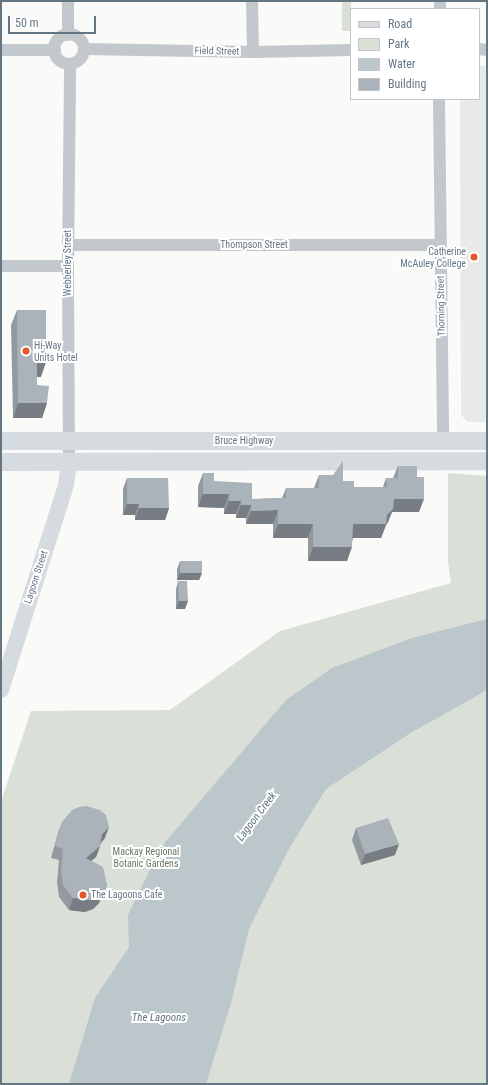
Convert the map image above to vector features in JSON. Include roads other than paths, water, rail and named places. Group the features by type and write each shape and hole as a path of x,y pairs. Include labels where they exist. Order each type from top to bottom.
{"highway":[{"name":"Bruce Highway","path":"1,441 487,441"},
{"name":"Bruce Highway","path":"1,462 487,461"}],"main road":[{"name":"Lagoon Street","path":"1,690 6,658 66,485 69,463"}],"street":[{"path":"68,1 68,35"},
{"path":"252,1 253,52"},
{"path":"68,35 80,40 84,49 78,61 70,64 60,61 55,50 59,39 68,35"},
{"name":"Field Street","path":"84,49 253,52 350,50"},
{"path":"1,50 55,50"},
{"name":"Webberley Street","path":"69,463 68,245 70,64"},
{"name":"Thorning Street","path":"439,100 443,440"},
{"name":"Thompson Street","path":"68,245 440,244"},
{"path":"1,266 68,266"}],"water":[{"name":"The Lagoons","path":"487,619 487,690 409,734 326,789 290,847 249,929 231,1003 206,1084 69,1084 95,998 129,947 128,915 161,847 286,700 332,668 412,638"}],"place":[{"name":"Catherine McAuley College","path":"474,257"},
{"name":"Hi-Way Units Hotel","path":"26,351"},
{"name":"The Lagoons Cafe","path":"83,895"}],"water label":[{"name":"Lagoon Creek","path":"257,817"}],"park label":[{"name":"Mackay Regional Botanic Gardens","path":"146,856"}]}
